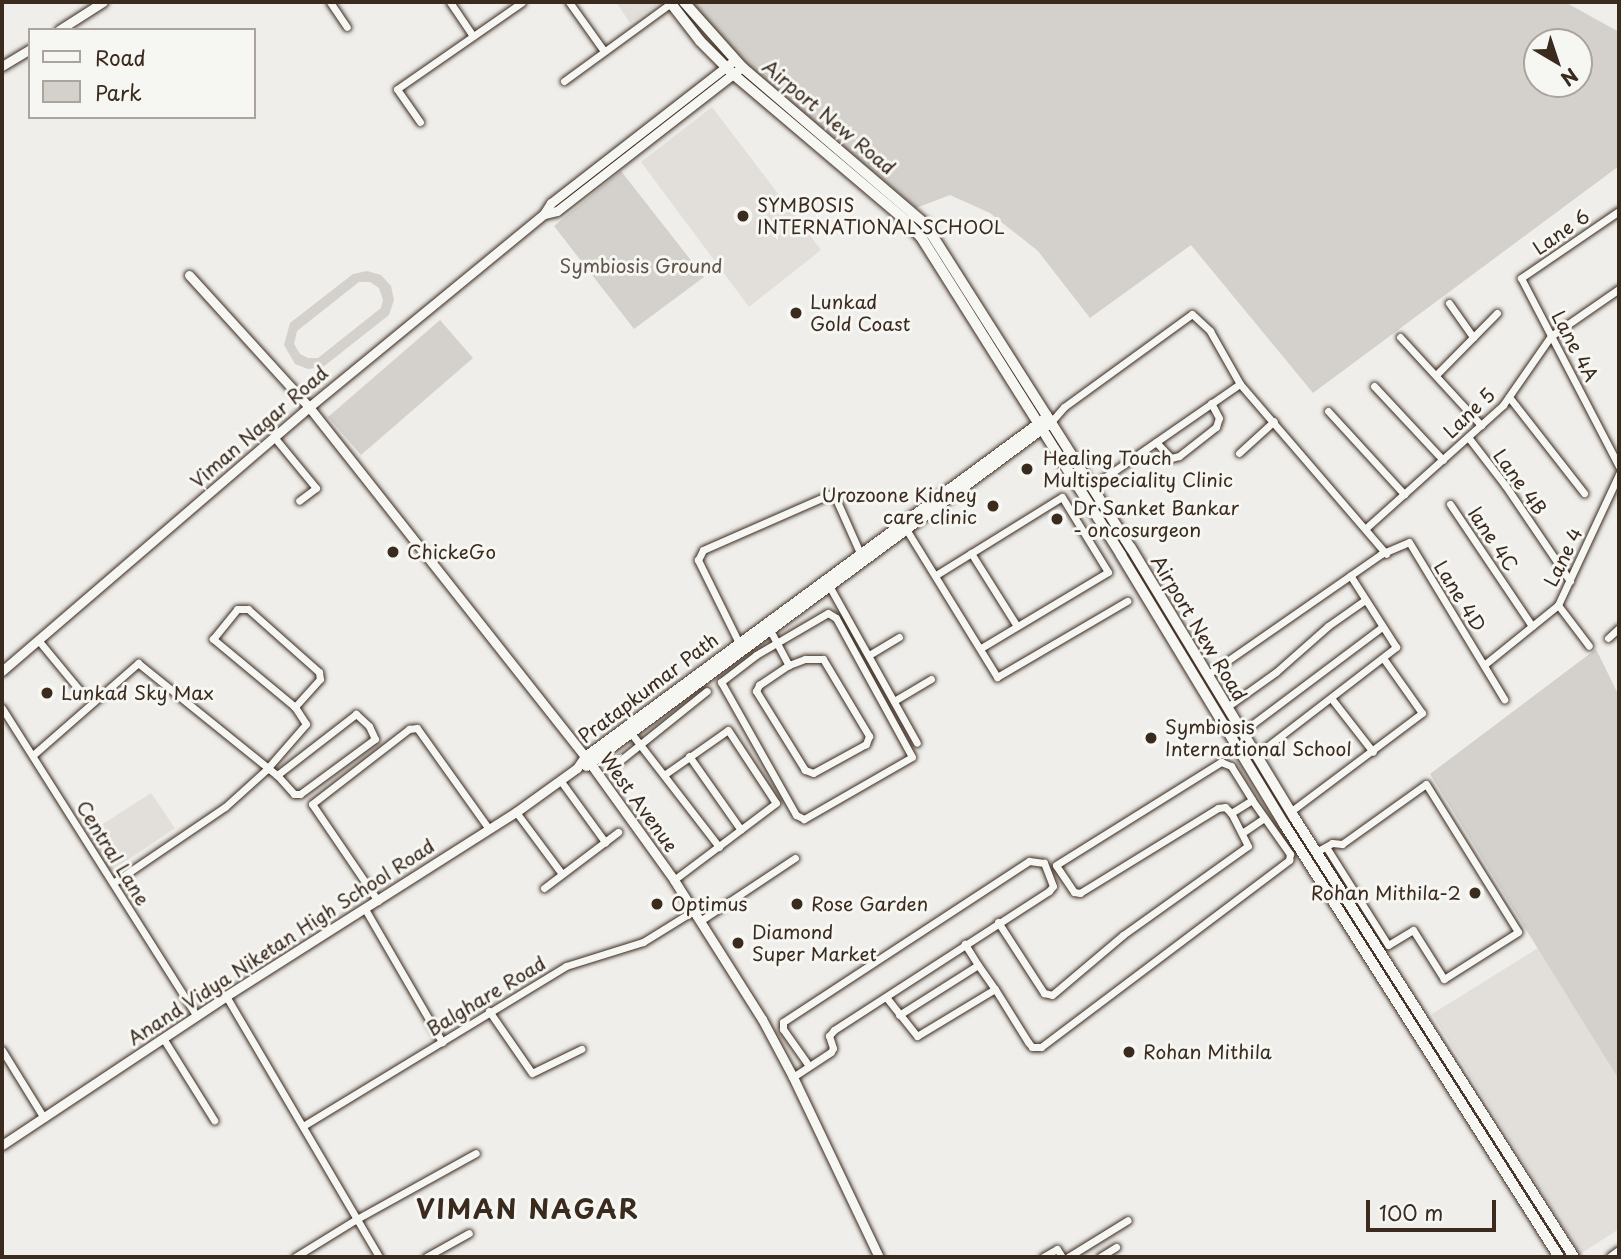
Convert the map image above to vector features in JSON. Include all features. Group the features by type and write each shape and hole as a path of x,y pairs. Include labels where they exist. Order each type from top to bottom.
{"main road":[{"name":"Airport New Road","path":"671,2 700,41 734,67 916,231 1044,422 1091,487 1290,812 1321,850 1574,1257"},
{"name":"Airport New Road","path":"684,2 734,67"},
{"name":"Airport New Road","path":"1044,422 1284,824 1559,1257"}],"street":[{"path":"62,28 103,2"},
{"path":"330,2 347,27"},
{"path":"450,2 473,36"},
{"path":"420,122 397,89 522,2"},
{"path":"569,2 604,51"},
{"path":"564,80 671,2"},
{"path":"2,66 28,49"},
{"name":"Viman Nagar Road","path":"2,671 309,407 544,214 557,211 734,67"},
{"name":"Lane 6","path":"1521,278 1619,211"},
{"name":"West Avenue","path":"189,275 309,407 588,760 674,880 762,1019 793,1077 879,1257"},
{"name":"Lane 4A","path":"1521,278 1619,466"},
{"name":"Lane 5","path":"1366,528 1509,397 1551,336 1619,289"},
{"path":"1449,303 1474,337"},
{"path":"1436,376 1497,313"},
{"path":"1044,422 1192,314 1210,331 1240,384 1386,554"},
{"path":"1400,337 1481,425"},
{"path":"1091,487 1240,384"},
{"path":"1374,386 1443,460"},
{"path":"1509,397 1584,493"},
{"path":"1156,442 1171,458 1179,456 1213,431 1219,423 1211,403"},
{"path":"1328,411 1404,494"},
{"path":"1239,453 1274,421"},
{"name":"Pratapkumar Path","path":"577,768 709,670 770,630 860,553 924,511 1044,422"},
{"path":"274,437 316,488 299,501"},
{"name":"Lane 4B","path":"1468,437 1506,485 1570,581"},
{"name":"Lane 4","path":"1484,665 1558,605 1619,474"},
{"path":"739,643 698,560 703,550 828,495 836,499 860,553"},
{"path":"1611,495 1619,500"},
{"path":"936,575 1062,497 1083,530 1108,572 981,648"},
{"name":"lane 4C","path":"1450,504 1532,626"},
{"name":"Pratapkumar Path","path":"588,760 631,733 739,643 906,529 924,511"},
{"path":"906,529 981,648 980,654 999,678 1127,601"},
{"name":"Lane 4D","path":"1386,554 1409,542 1484,665"},
{"path":"971,553 1017,626"},
{"path":"1207,675 1381,554 1386,554"},
{"path":"1256,755 1396,648 1350,575"},
{"path":"827,582 917,743"},
{"path":"1227,707 1276,672 1321,631 1365,600"},
{"path":"1558,605 1589,646"},
{"path":"113,883 225,807 266,770 306,724 295,707 213,639 237,610 248,608 319,672 320,679 295,707"},
{"path":"828,613 836,618 912,757 804,819 796,815 721,682 732,671 777,642 828,613"},
{"path":"1242,732 1382,627"},
{"path":"1608,638 1619,628"},
{"path":"770,630 789,665"},
{"path":"869,655 899,637"},
{"path":"38,640 80,692"},
{"path":"1290,812 1422,713 1383,658"},
{"path":"805,659 823,659 869,736 866,744 813,773 805,771 756,691 759,685 789,665 805,659"},
{"path":"33,755 138,663 266,770 276,775 294,794 300,794 375,739 369,726 356,714 276,775"},
{"path":"1484,665 1504,699"},
{"path":"894,701 931,679"},
{"path":"617,763 707,691"},
{"path":"1331,698 1373,752"},
{"name":"Central Lane","path":"2,708 196,1015"},
{"path":"379,901 312,804 409,729 417,728 489,829"},
{"path":"664,775 723,731 732,733 776,803 674,880"},
{"path":"631,733 719,847"},
{"path":"689,756 741,830"},
{"path":"965,944 1028,1042 1032,1047 1041,1047 1289,860 1290,854 1231,766 1221,762 1056,865 1046,866"},
{"name":"Anand Vidya Niketan High School Road","path":"2,1145 196,1015 516,812 577,768"},
{"path":"560,780 605,842"},
{"path":"1426,784 1518,932 1444,979 1413,930 1388,945 1321,850 1332,843 1342,844 1426,784"},
{"path":"1231,813 1252,800"},
{"path":"998,922 1044,993 1052,995 1123,935 1248,846 1231,813 1225,807 1218,807 1080,894 1074,892 1056,865"},
{"path":"516,812 562,874"},
{"path":"1242,833 1264,818"},
{"path":"544,888 618,832"},
{"path":"701,921 795,858"},
{"path":"793,1077 833,1050 830,1033 1049,891 1053,886 1046,866 1038,860 1029,861 783,1022 783,1029 809,1066"},
{"path":"365,909 442,1042"},
{"name":"Balghare Road","path":"303,1126 566,966 643,942 693,911"},
{"path":"899,1015 978,965"},
{"path":"886,997 912,1034 921,1035 995,989"},
{"path":"226,996 379,1257"},
{"path":"489,1011 532,1073 581,1049"},
{"path":"163,1038 214,1120"},
{"path":"2,1050 44,1118"},
{"path":"295,1257 355,1220 476,1153"},
{"path":"1068,1257 1128,1220"},
{"path":"426,1257 469,1233"},
{"path":"1100,1257 1116,1247"},
{"path":"1043,1257 1057,1249 1062,1257"},
{"path":"1611,1257 1619,1251"}],"shaded area":[{"path":"616,2 657,2 658,4 630,23"},
{"name":"SYMBOSIS INTERNATIONAL SCHOOL","path":"712,107 821,250 749,307 641,162"},
{"path":"151,793 175,828 110,872 86,835"},
{"path":"1538,948 1619,1080 1619,1229 1580,1254 1432,1014"}],"green space":[{"path":"690,2 1565,2 1619,32 1619,166 1313,393 1191,245 1090,318 1038,251 990,213 950,195 916,208 729,50"},
{"name":"Symbiosis Ground","path":"621,171 704,277 634,329 554,226"},
{"path":"367,271 381,275 391,286 394,300 389,315 323,367 308,369 295,364 284,345 290,323 353,274","holes":["359,282 370,282 379,288 383,300 381,308 318,358 308,358 300,354 294,344 297,331"]},
{"path":"440,320 473,358 361,455 328,417"},
{"path":"1596,649 1619,696 1619,1080 1430,774"}],"place":[{"name":"SYMBOSIS INTERNATIONAL SCHOOL","path":"743,216"},
{"name":"Lunkad Gold Coast","path":"796,313"},
{"name":"Healing Touch Multispeciality Clinic","path":"1027,469"},
{"name":"Urozoone Kidney care clinic","path":"993,506"},
{"name":"Dr Sanket Bankar - oncosurgeon","path":"1057,519"},
{"name":"ChickeGo","path":"393,552"},
{"name":"Lunkad Sky Max","path":"47,693"},
{"name":"Symbiosis International School","path":"1151,738"},
{"name":"Rohan Mithila-2","path":"1475,893"},
{"name":"Optimus","path":"657,904"},
{"name":"Rose Garden","path":"797,904"},
{"name":"Diamond Super Market","path":"738,943"},
{"name":"Rohan Mithila","path":"1129,1052"}],"district":[{"name":"VIMAN NAGAR","path":"528,1209"}]}
